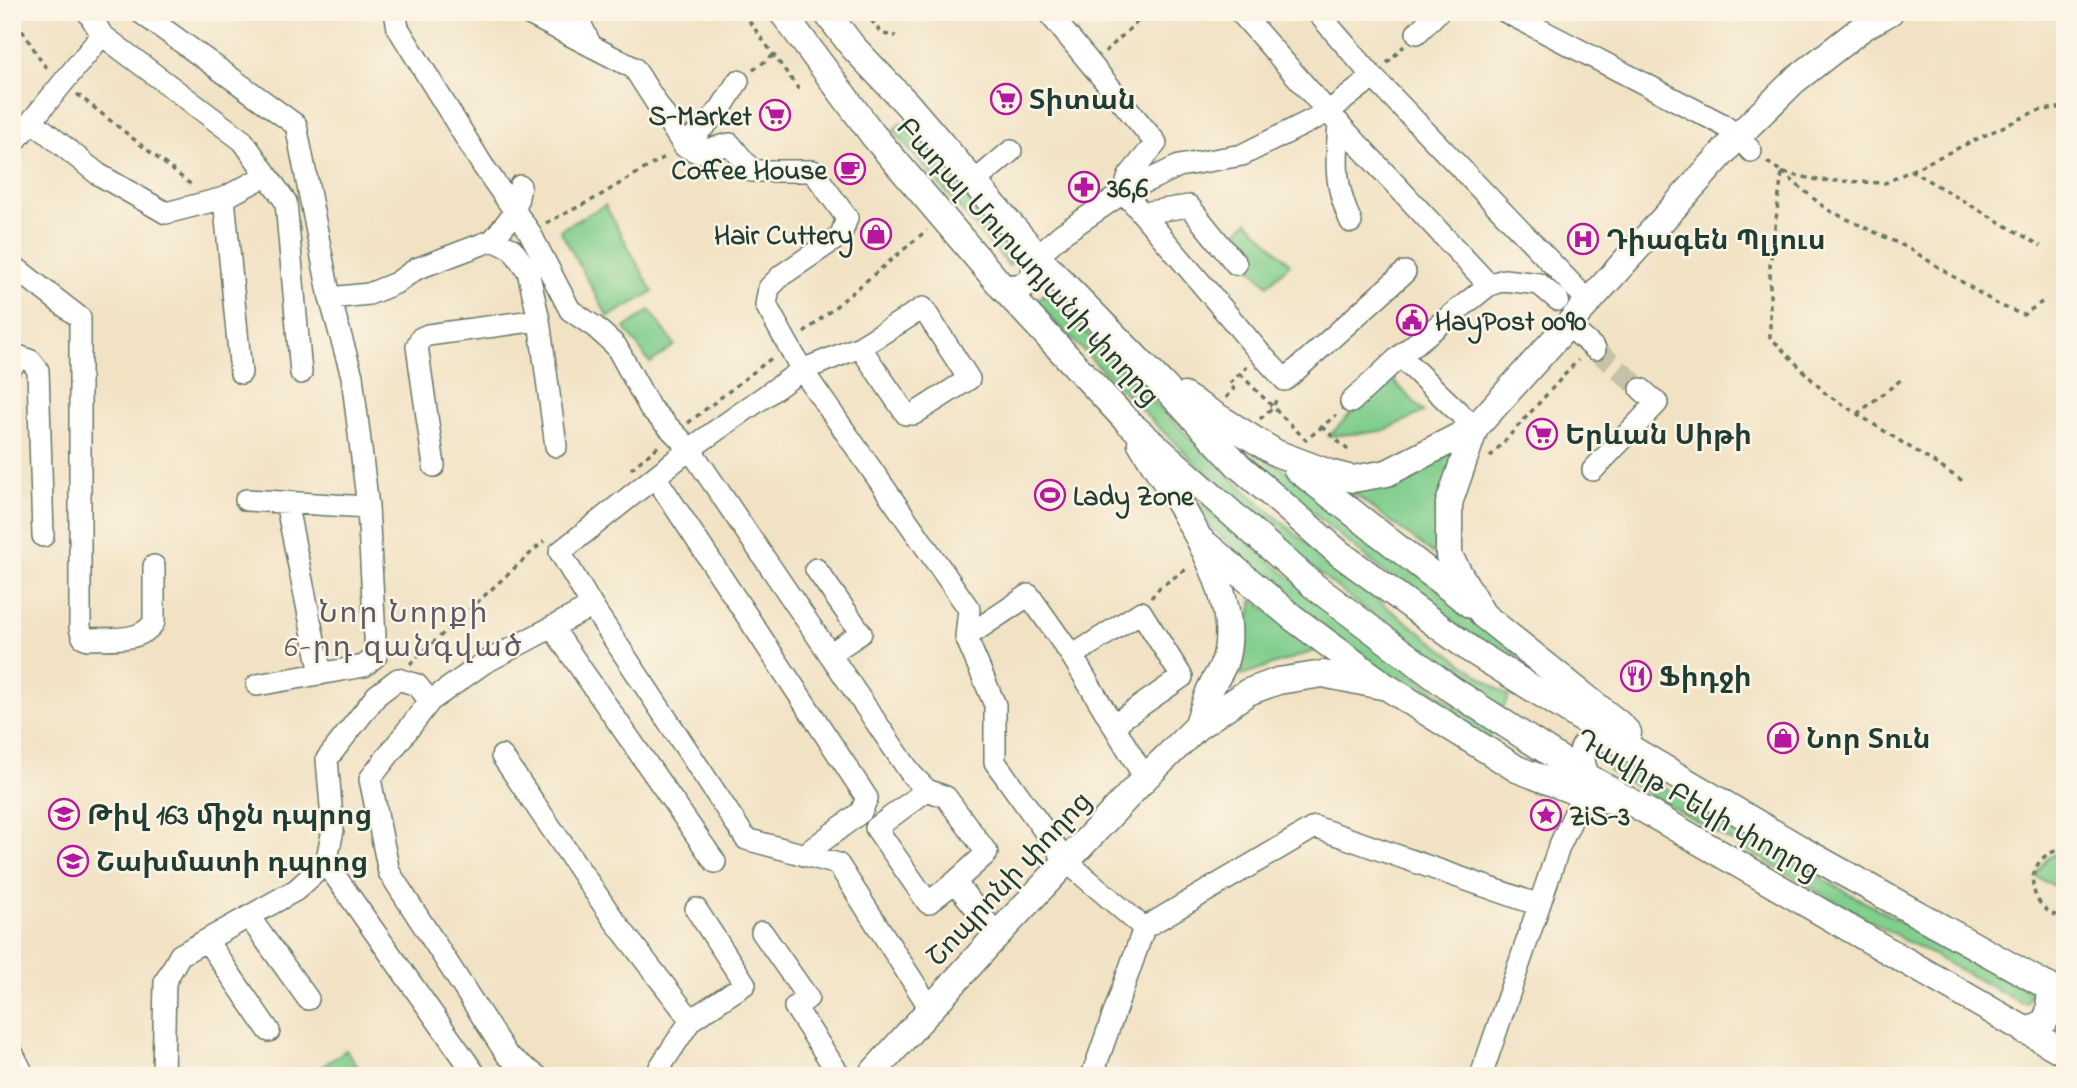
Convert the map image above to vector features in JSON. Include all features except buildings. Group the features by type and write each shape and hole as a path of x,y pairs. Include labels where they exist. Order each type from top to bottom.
{"main road":[{"name":"Բադալ Մուրադյանի փողոց","path":"782,12 873,135 1003,288 1128,421 1314,586"},
{"name":"Բադալ Մուրադյանի փողոց","path":"826,12 853,47 908,105 1037,256 1239,466 1339,553"},
{"path":"1276,453 1302,464 1353,479 1387,473 1475,428 1589,302 1745,143 1794,81 1862,28 1890,12"},
{"path":"873,135 876,121 883,109 894,104 908,105"},
{"path":"1003,288 1029,284 1035,271 1037,256"},
{"path":"1161,383 1218,415 1276,453 1619,724 1654,763"},
{"path":"1128,421 1198,537 1222,591 1228,625 1224,662 1210,690 1197,727"},
{"path":"1475,428 1449,503 1449,556 1483,615"},
{"path":"1198,537 1292,617 1387,687 1517,769 1585,786 1581,762 1584,746 1594,738 1611,737"},
{"name":"Դավիթ Բեկի փողոց","path":"1339,553 1471,650 1611,737 1804,851 2057,991"},
{"name":"Դավիթ Բեկի փողոց","path":"1314,586 1585,786 1592,798 1632,802 2065,1054"},
{"name":"Շոպրոնի փողոց","path":"870,1076 1066,861 1197,727 1248,692 1278,681 1324,674 1387,687"},
{"path":"2025,1031 2039,1025 2048,1017 2057,991"}],"street":[{"path":"88,12 102,35 243,141 286,202 301,373"},
{"path":"140,12 296,125 330,299 352,376 368,507 376,656 364,666 257,685"},
{"path":"396,12 398,28 483,166 529,231 570,310 616,346 650,408 690,449 912,775 927,790 946,797 986,853 928,904 876,828 927,790"},
{"path":"525,12 634,68 684,146 697,152 730,144 752,171 813,171 846,218 841,235 782,275 769,288 765,305 802,370 969,609 966,637 995,705 995,762 1066,861 1144,928"},
{"path":"575,12 591,46"},
{"path":"1048,12 1156,143 1129,176 1124,192"},
{"path":"1240,12 1489,285"},
{"path":"1317,12 1373,77 1589,302"},
{"path":"1417,33 1438,12"},
{"path":"1506,12 1720,123 1745,143"},
{"path":"12,145 102,35"},
{"path":"1037,256 1062,234 1124,192 1179,166 1242,155 1334,117 1373,77"},
{"path":"684,146 720,110 738,81"},
{"path":"1334,117 1336,168 1344,205 1351,222"},
{"path":"32,121 98,174 166,213 218,200 267,175"},
{"path":"974,182 1011,150"},
{"path":"330,299 369,294 396,283 416,269 493,240 515,212 520,186"},
{"path":"1124,192 1285,380 1405,272"},
{"path":"218,200 241,373"},
{"path":"1143,213 1189,206 1236,264"},
{"path":"493,240 512,249 528,271 539,320 556,446"},
{"path":"12,265 80,318 80,628 83,637 88,639 141,635 150,629 154,622 154,566"},
{"path":"1351,402 1400,356 1489,285 1504,280 1539,284 1558,299"},
{"path":"860,347 906,414 914,414 970,379 923,308 860,347 802,370 690,449 656,478 556,543 592,607 746,839 838,864 930,1008"},
{"path":"434,466 417,346 421,338 539,320"},
{"path":"1568,325 1595,349"},
{"path":"1400,356 1475,428"},
{"path":"12,366 21,357 31,361 38,370 43,536"},
{"path":"1593,470 1657,404 1641,389"},
{"path":"656,478 867,798 861,812 804,855"},
{"path":"246,500 368,507"},
{"path":"286,502 321,674"},
{"path":"816,569 861,633 830,654"},
{"path":"966,637 1029,595 1072,656 1145,778"},
{"path":"537,1076 507,1055 389,872 370,779 430,701 484,663 592,607"},
{"path":"1072,656 1141,612 1182,677 1113,725"},
{"path":"552,627 715,862"},
{"path":"163,1076 165,982 180,955 296,890 326,863 333,830 327,759 377,695 398,679 417,685 430,701"},
{"path":"502,756 614,920 691,1020"},
{"path":"1481,1076 1559,847 1585,786"},
{"path":"1092,1076 1144,928 1315,827 1539,905"},
{"path":"326,863 475,1074"},
{"path":"955,882 997,935"},
{"path":"665,1076 660,1067 691,1020 745,984 696,909"},
{"path":"249,917 308,999"},
{"path":"762,932 808,998 795,1007 841,1076"},
{"path":"207,941 269,1031"},
{"path":"12,1052 24,1076"}],"path":[{"path":"865,12 882,34 896,36"},
{"path":"1100,56 1137,22 1136,12"},
{"path":"12,13 43,64 62,82 218,200"},
{"path":"749,21 800,91"},
{"path":"1373,77 1417,33"},
{"path":"738,81 774,55"},
{"path":"1782,172 1818,180 1885,183 2036,111 2065,107"},
{"path":"1745,143 1826,209 1910,249 1997,304 2023,315 2042,302"},
{"path":"529,231 594,199 659,159"},
{"path":"1910,170 2041,246"},
{"path":"1782,172 1770,266 1770,337 1826,394 1966,483"},
{"path":"623,475 788,346 929,229"},
{"path":"1226,398 1234,389 1229,384 1260,353"},
{"path":"1496,450 1579,361 1573,356"},
{"path":"1240,374 1306,440 1351,402"},
{"path":"1857,414 1902,379"},
{"path":"1260,419 1268,413"},
{"path":"1322,427 1348,450"},
{"path":"411,662 522,559 556,543"},
{"path":"1160,587 1193,565"},
{"path":"2065,848 2043,858 2036,868 2033,882 2040,906 2052,915 2065,918"}],"green space":[{"path":"902,122 1018,258 1009,266 893,130"},
{"path":"605,205 653,292 608,317 560,230"},
{"path":"1248,221 1290,264 1268,285 1225,243"},
{"path":"1047,291 1222,469 1362,588 1509,697 1503,708 1341,591 1245,509 1139,407 1036,302"},
{"path":"650,310 675,345 650,363 625,328"},
{"path":"1388,375 1424,412 1383,431 1329,436"},
{"path":"1457,449 1439,558 1352,492 1402,477"},
{"path":"1257,453 1288,472 1533,664 1524,675 1400,585 1253,459"},
{"path":"1196,500 1342,619 1492,733 1486,743 1333,636 1260,573 1189,506"},
{"path":"1253,599 1318,650 1241,675"},
{"path":"1611,759 1791,862 2029,991 2031,994 2027,1003 2021,1003 1857,914 1611,772 1607,766"},
{"path":"2065,851 2065,891 2036,877 2046,860"},
{"path":"346,1050 364,1076 313,1076 312,1074"}],"tunnel":[{"path":"1595,349 1641,389"}],"place":[{"name":"Տիտան","path":"1006,99"},
{"name":"S-Market","path":"775,115"},
{"name":"Coffee House","path":"850,169"},
{"name":"36,6","path":"1084,187"},
{"name":"Hair Cuttery","path":"876,234"},
{"name":"Դիագեն Պլյուս","path":"1583,239"},
{"name":"HayPost 0090","path":"1412,320"},
{"name":"Երևան Սիթի","path":"1542,434"},
{"name":"Lady Zone","path":"1050,495"},
{"name":"Ֆիդջի","path":"1636,676"},
{"name":"Նոր Տուն","path":"1783,738"},
{"name":"Թիվ 163 միջն դպրոց","path":"64,814"},
{"name":"ZiS-3","path":"1546,815"},
{"name":"Շախմատի դպրոց","path":"73,861"}],"district":[{"name":"Նոր Նորքի 6-րդ զանգված","path":"404,629"}]}
